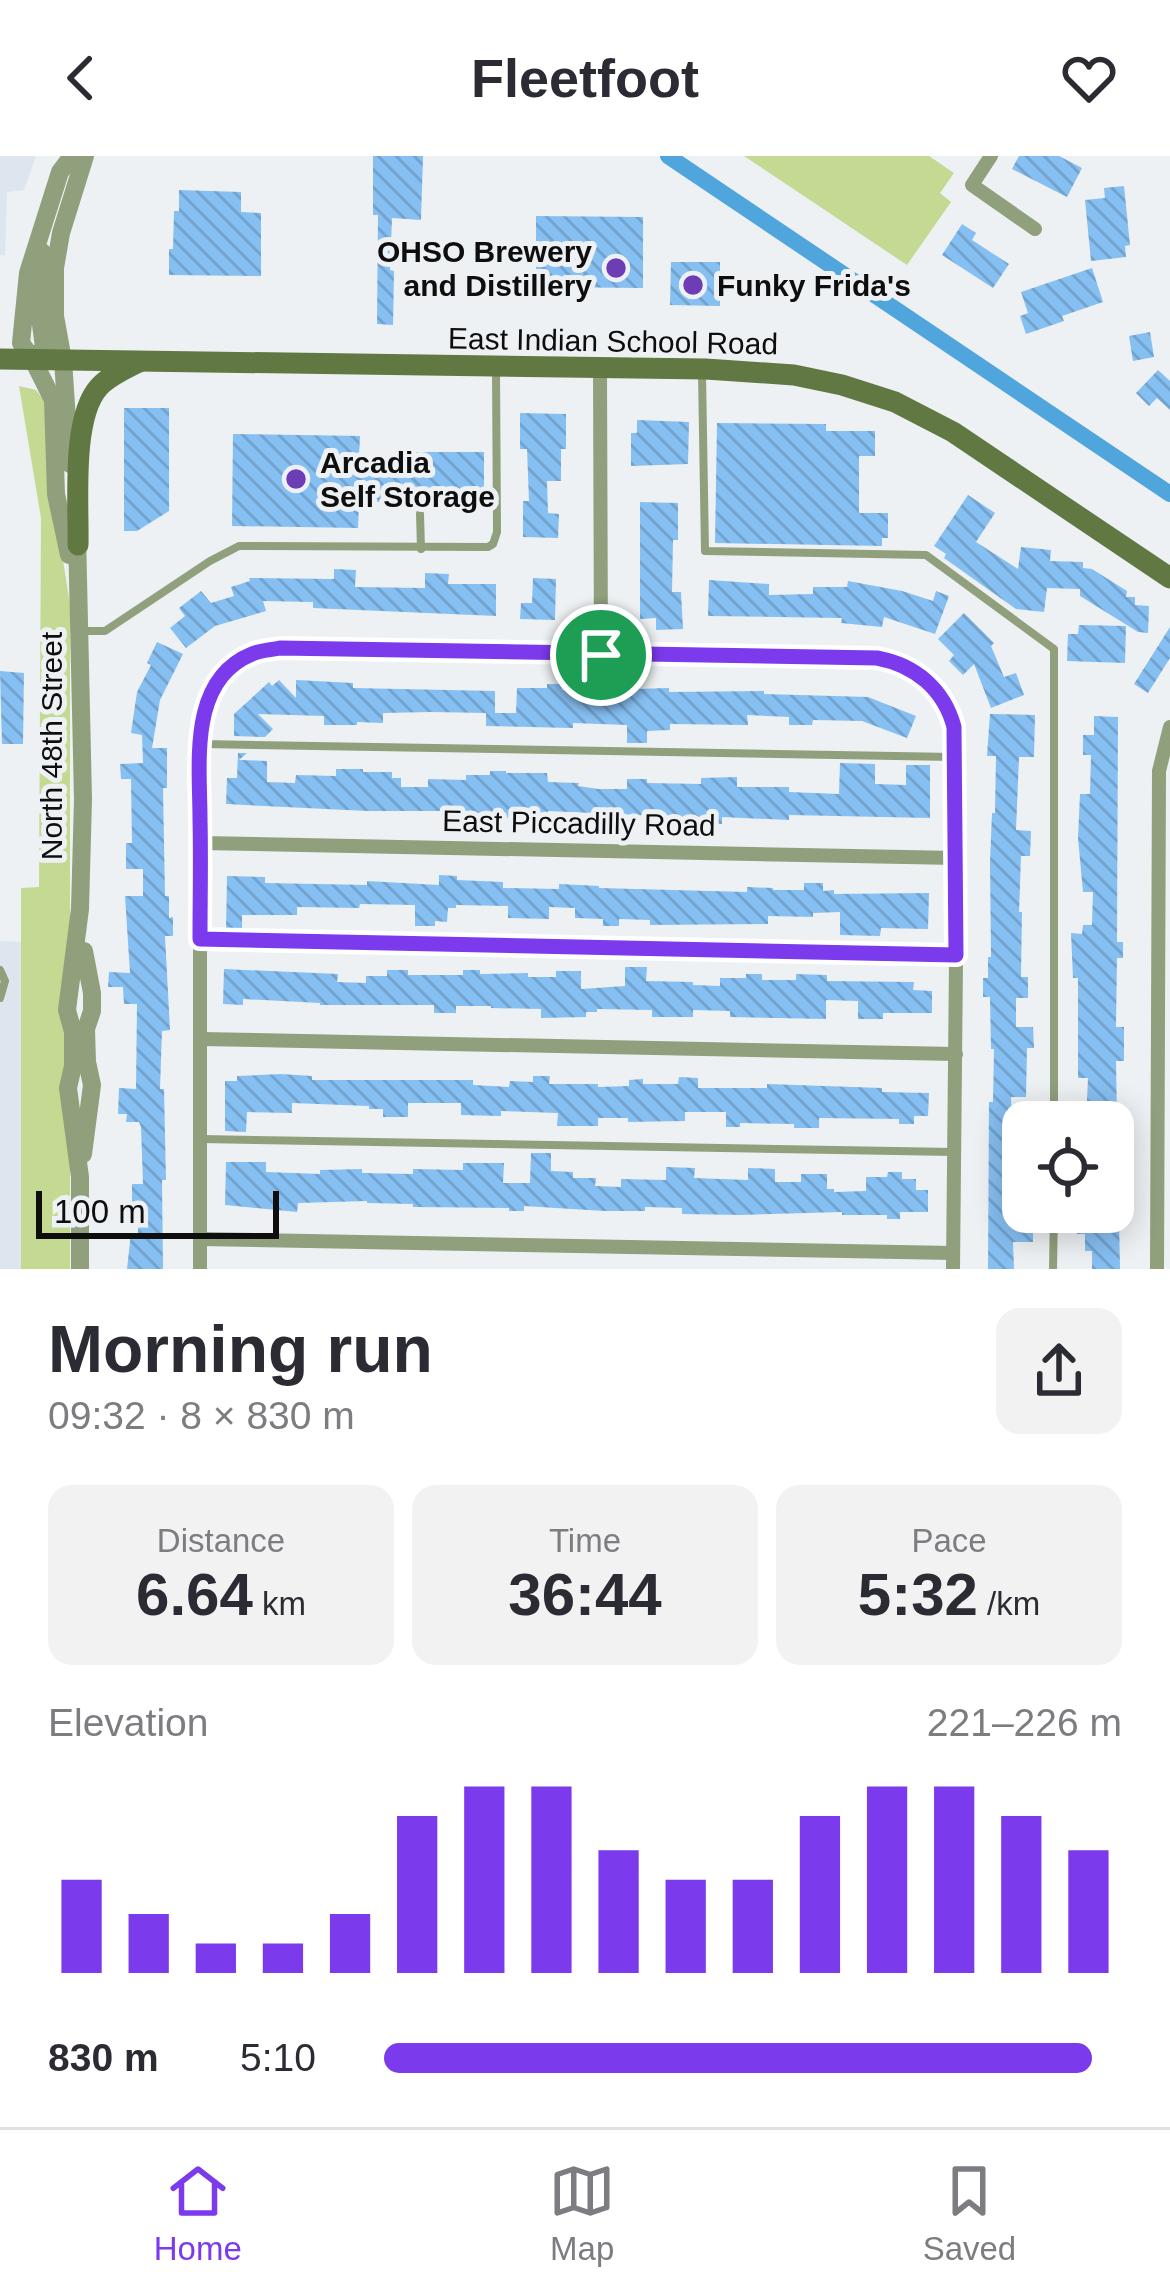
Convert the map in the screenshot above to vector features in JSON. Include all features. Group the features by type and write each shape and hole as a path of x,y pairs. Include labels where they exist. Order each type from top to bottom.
{"main road":[{"name":"East Indian School Road","path":"0,359 702,369 794,375 896,402 953,432 1170,578"},
{"path":"78,544 85,410 106,380 139,362"}],"street":[{"path":"33,359 44,346 40,303 44,229 60,172 73,156"},
{"name":"North 48th Street","path":"80,1269 80,1177 92,1085 86,1029 92,1011 80,909 83,799 78,544 64,360 55,316 57,250 85,156"},
{"path":"991,156 972,185 1035,229"},
{"name":"North 48th Street","path":"33,359 53,400 56,494 78,583"},
{"path":"600,368 601,655"},
{"path":"200,1239 953,1261 957,858 951,714 924,678 877,658 280,648 254,653 232,666 203,712 200,744 200,843 200,939 200,1039 200,1139 200,1239 200,1269"},
{"path":"1157,1269 1159,771 1170,727"},
{"name":"East Piccadilly Road","path":"200,843 957,858"},
{"path":"200,1039 956,1054"}],"lane":[{"path":"81,631 105,631 239,546 470,549 493,544 497,532 496,367"},
{"path":"702,369 705,551 926,555 1054,649 1054,1101"},
{"path":"420,514 421,549"},
{"path":"200,744 955,757"},
{"path":"200,939 956,955"},
{"path":"0,970 5,981 0,998"},
{"path":"200,1139 956,1152"},
{"path":"1054,1233 1054,1269"}],"shaded area":[{"path":"0,156 36,156 24,190 7,192 5,255 0,255"},
{"path":"0,941 21,942 21,1269 0,1269"}],"green space":[{"path":"744,156 929,156 954,173 940,193 951,202 907,265"},
{"path":"19,386 36,390 48,405 54,502 70,605 70,1269 21,1269 21,888 39,887 41,518"}],"building":[{"path":"373,156 423,156 421,220 392,218 393,325 377,324"},
{"path":"1019,156 1059,156 1082,168 1067,197 1012,169"},
{"path":"1124,186 1130,245 1125,246 1126,257 1091,261 1085,200 1105,198 1104,188"},
{"path":"179,190 241,192 241,212 261,213 261,276 169,275"},
{"path":"536,216 643,217 643,288 536,287"},
{"path":"962,224 976,233 972,240 1009,264 993,288 942,255"},
{"path":"671,262 720,262 720,306 670,305"},
{"path":"1092,268 1103,302 1026,334 1020,316 1028,313 1021,292"},
{"path":"1150,332 1154,357 1133,361 1129,336"},
{"path":"1158,370 1170,381 1170,410 1157,398 1149,406 1136,393"},
{"path":"124,408 169,408 169,511 137,531 124,531"},
{"path":"520,413 566,414 561,481 547,481 548,513 559,514 558,538 523,537 523,501 529,501 527,449 520,449"},
{"path":"637,420 689,422 688,464 631,466 631,433 637,433"},
{"path":"717,423 826,424 826,431 875,431 875,456 859,456 859,513 888,513 888,538 882,538 882,546 715,543"},
{"name":"Arcadia Self Storage","path":"233,434 360,436 359,456 484,452 484,491 446,491 446,501 359,502 358,528 232,526"},
{"path":"968,495 995,513 976,542 1018,569 1021,547 1051,550 1050,561 1083,562 1083,568 1127,591 1126,597 1135,597 1135,605 1149,606 1148,633 1138,632 1080,596 1080,589 1047,588 1044,612 1016,609 944,558 946,554 934,546"},
{"path":"640,502 678,503 672,592 681,592 683,629 656,630 656,618 640,619"},
{"path":"334,569 356,570 355,587 425,588 425,573 449,574 448,584 496,584 496,616 313,608 313,602 263,601 266,611 215,626 186,648 170,628 185,616 179,608 201,591 211,603 234,596 231,587 249,578 334,579"},
{"path":"533,578 556,579 555,620 520,619 521,603 532,603"},
{"path":"709,580 769,584 769,595 813,594 813,587 847,587 848,581 933,601 936,591 949,596 935,634 884,617 882,627 841,623 842,618 708,616"},
{"path":"964,613 994,643 991,646 1004,677 1016,673 1024,695 991,708 974,664 963,675 949,661 954,655 938,639"},
{"path":"1079,625 1126,626 1125,663 1067,661 1068,634 1078,634"},
{"path":"1170,627 1170,658 1148,693 1134,684"},
{"path":"157,642 183,654 160,700 152,748 167,748 165,896 169,896 169,918 173,917 173,936 165,936 170,1030 162,1031 160,1089 164,1089 166,1180 162,1180 163,1269 127,1269 131,1233 138,1233 139,1205 132,1205 132,1184 143,1184 141,1127 139,1122 126,1122 127,1114 118,1114 119,1088 136,1089 137,1004 124,1004 123,987 108,987 109,972 130,973 125,896 143,896 143,869 126,869 126,843 132,843 131,779 121,779 120,764 143,763 142,735 131,733 137,692"},
{"path":"0,671 24,673 23,744 2,744"},
{"path":"279,680 296,698 296,680 353,683 353,688 495,691 495,713 516,713 517,688 562,684 562,690 574,691 636,693 636,689 669,688 669,692 868,697 916,716 907,738 862,721 813,720 812,725 789,725 789,717 747,715 748,725 670,724 670,730 647,731 647,743 627,743 627,725 486,726 486,713 431,712 383,713 383,723 357,725 324,725 324,716 258,714 273,729 265,737 234,736 234,714 269,682 272,686"},
{"path":"990,714 1035,715 1034,757 1019,757 1016,830 1031,831 1030,856 1021,856 1019,912 1021,977 1028,977 1028,998 1016,998 1016,1027 1033,1027 1034,1048 1027,1048 1026,1097 1002,1101 1002,1233 1033,1233 1033,1242 1013,1242 1014,1269 988,1269 994,1049 990,997 983,997 983,978 988,978 991,957 996,756 987,756"},
{"path":"1094,716 1118,717 1117,942 1123,942 1123,958 1117,958 1116,1027 1124,1027 1124,1061 1116,1061 1117,1101 1087,1101 1088,1078 1078,1078 1078,978 1073,978 1071,933 1082,934 1083,925 1092,925 1093,892 1083,892 1078,838 1080,794 1090,794 1091,755 1083,755 1083,735 1094,735"},
{"path":"238,753 247,753 239,760 267,761 267,782 295,783 296,775 336,776 336,769 363,769 392,772 392,778 401,778 401,787 428,787 428,779 466,780 466,775 506,771 547,773 548,782 598,789 627,789 627,779 701,784 701,778 737,777 737,787 839,794 840,763 875,764 875,784 906,785 906,765 930,765 930,818 789,815 789,820 722,817 722,824 701,824 701,818 548,811 548,821 528,821 528,817 466,819 466,811 226,804 227,778 237,778"},
{"path":"439,875 503,882 503,888 559,889 559,884 747,892 747,887 804,890 804,883 823,883 823,891 834,890 834,894 929,893 928,929 881,928 880,936 840,935 840,912 768,916 768,924 650,925 650,920 619,919 619,926 603,926 603,919 575,918 575,908 549,907 549,919 508,918 508,906 456,905 448,908 447,922 415,926 415,905 360,904 359,908 297,907 297,915 242,915 242,930 226,930 227,876 265,877 265,883 439,885"},
{"path":"625,967 647,967 646,981 693,985 720,986 720,978 746,978 746,974 762,974 762,980 796,980 796,974 827,975 827,981 914,982 913,990 932,991 932,1013 883,1013 883,1019 858,1019 858,1001 826,1000 826,1019 730,1017 730,1011 693,1010 693,1017 652,1017 652,1010 597,1009 586,1012 586,1017 541,1018 541,1009 491,1006 456,1006 456,1013 434,1013 434,1005 243,999 243,1005 223,1004 224,969 338,974 337,982 366,983 366,976 387,976 387,970 408,970 408,975 463,975 463,970 480,970 480,974 528,973 528,977 581,971 581,989 625,986"},
{"path":"281,1074 312,1076 312,1080 473,1080 473,1085 509,1087 510,1081 533,1082 533,1076 550,1076 549,1084 598,1087 629,1086 629,1080 643,1079 643,1084 678,1084 679,1077 698,1078 698,1088 767,1088 767,1084 882,1088 882,1092 929,1093 928,1116 914,1116 914,1124 899,1124 899,1119 819,1118 819,1128 740,1123 740,1127 726,1127 726,1112 685,1112 685,1121 598,1118 598,1126 557,1126 558,1113 461,1115 461,1103 408,1103 408,1117 383,1117 383,1109 369,1106 292,1103 292,1113 247,1112 246,1132 225,1131 225,1081"},
{"path":"531,1153 551,1153 551,1171 596,1178 595,1186 621,1187 621,1179 666,1180 666,1167 695,1168 694,1178 748,1180 748,1168 775,1169 775,1182 801,1182 801,1174 827,1174 827,1189 866,1191 866,1177 902,1172 902,1179 916,1179 916,1190 928,1190 928,1212 900,1212 900,1219 887,1219 887,1215 842,1212 682,1214 682,1208 604,1211 524,1206 524,1211 509,1211 367,1201 298,1203 297,1212 225,1205 226,1162 266,1162 266,1172 320,1174 320,1170 362,1169 362,1173 413,1174 413,1169 463,1170 463,1163 504,1163 503,1183 530,1183"},
{"path":"1119,1233 1120,1269 1092,1269 1085,1234 1077,1234"}],"waterway":[{"path":"668,156 1170,494"}],"place":[{"name":"OHSO Brewery and Distillery","path":"616,268"},
{"name":"Funky Frida's","path":"693,285"},
{"name":"Arcadia Self Storage","path":"296,479"}],"route":[{"path":"280,648 601,655 877,658 924,678 942,699 954,727 956,955 200,939 203,712 232,666 254,653 280,648"}]}
